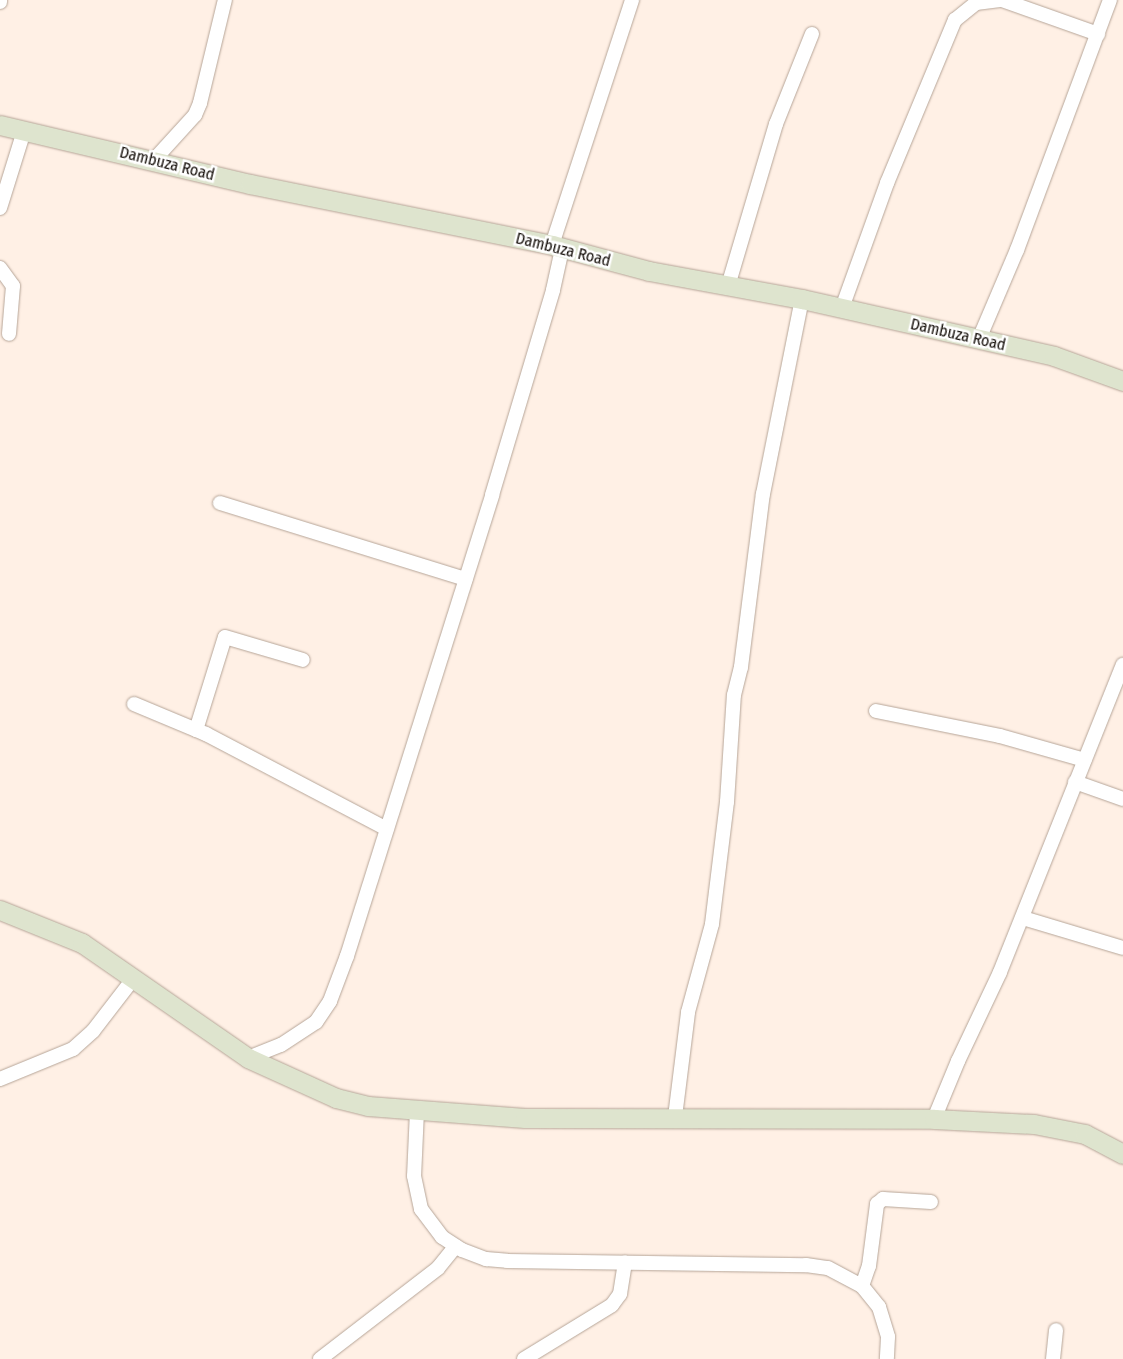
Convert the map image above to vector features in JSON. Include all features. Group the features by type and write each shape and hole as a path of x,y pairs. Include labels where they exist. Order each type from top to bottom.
{"street":[{"path":"154,160 195,115 200,103 225,0"},
{"path":"248,1058 290,1040 320,1017 347,956 466,578 553,290 557,247 632,0"},
{"path":"842,308 887,183 955,20 976,2 1002,0 1098,34"},
{"path":"979,339 1017,250 1110,0"},
{"path":"728,286 776,124 812,34"},
{"name":"Dambuza Road","path":"0,125 250,184 557,247 649,271 802,299 979,339 1081,363 1123,381"},
{"path":"0,208 24,131"},
{"path":"0,268 13,286 9,334"},
{"path":"675,1117 688,1012 712,924 727,802 734,695 741,668 762,494 802,299"},
{"path":"220,503 466,578"},
{"path":"196,730 225,637 303,660"},
{"path":"934,1119 1023,918 1123,665"},
{"path":"134,704 196,730 387,829"},
{"path":"876,711 992,734 1085,760"},
{"path":"1076,782 1123,799"},
{"path":"0,910 82,943 248,1058 336,1098 368,1106 417,1112 525,1118 934,1119 1056,1127 1085,1134 1123,1154"},
{"path":"1023,918 1123,948"},
{"path":"4,1073 73,1049 93,1031 133,979"},
{"path":"417,1112 416,1192 428,1220 442,1238 456,1246 474,1255 507,1261 806,1265 828,1268 862,1286 879,1307 886,1323 887,1359"},
{"path":"862,1286 869,1266 877,1204 883,1199 931,1202"},
{"path":"320,1359 438,1268 456,1246"},
{"path":"524,1359 612,1305 620,1294 625,1262"},
{"path":"1053,1359 1056,1330"}]}
